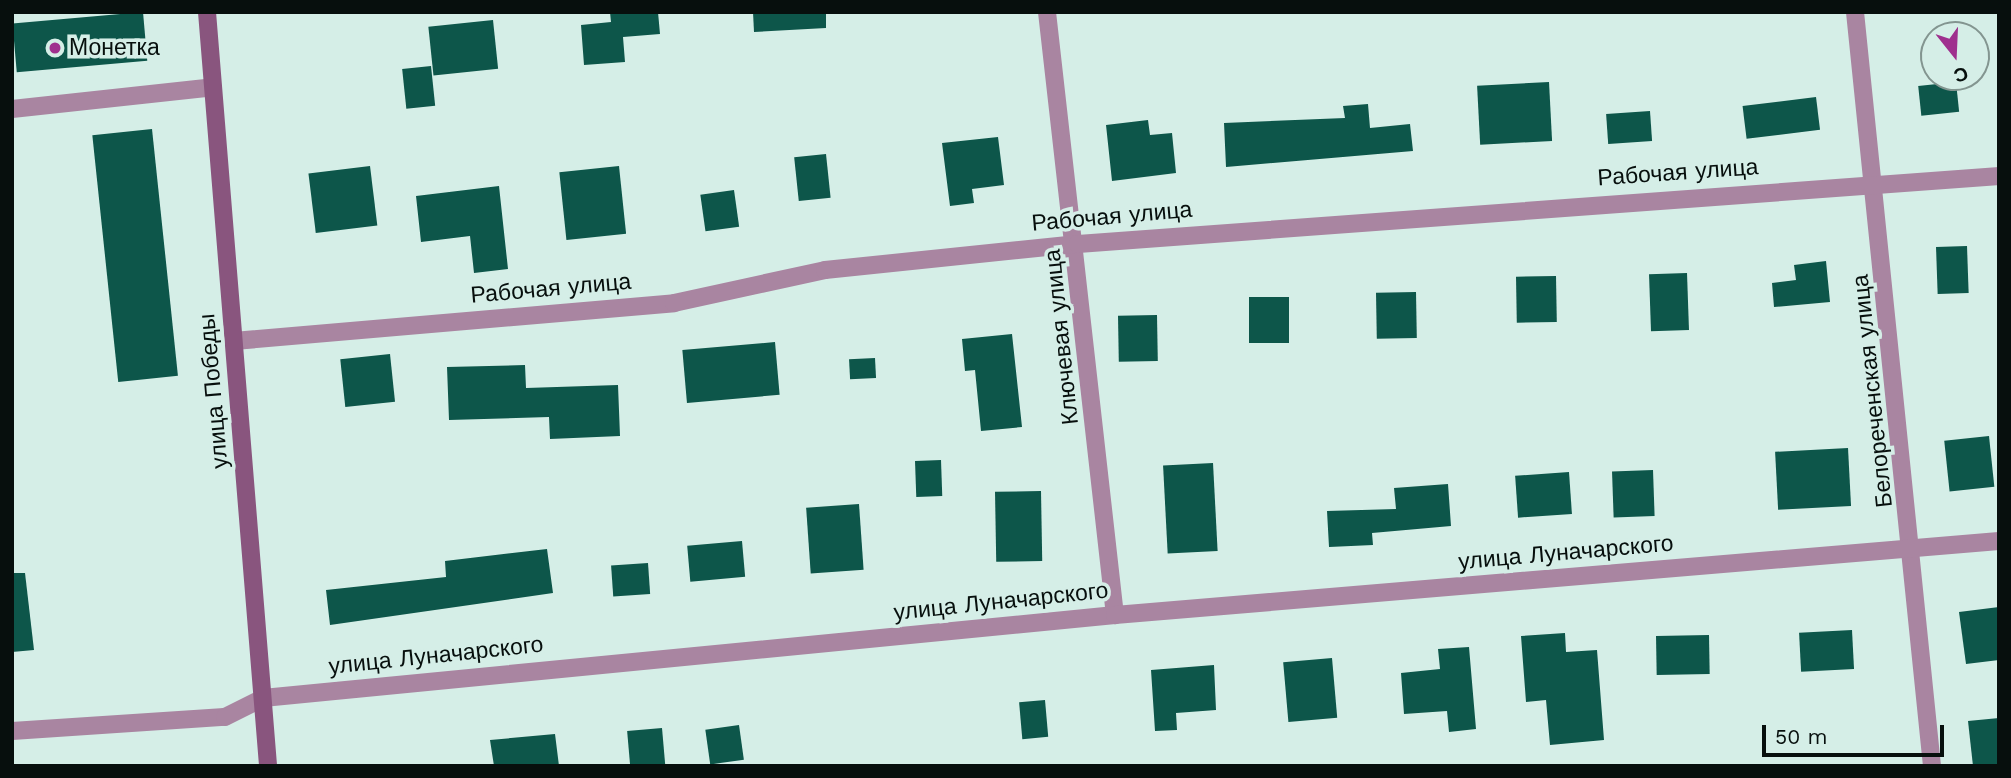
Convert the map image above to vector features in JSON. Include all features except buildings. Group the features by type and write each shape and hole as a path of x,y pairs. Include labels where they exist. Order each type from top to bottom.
{"main road":[{"name":"улица Победы","path":"207,12 268,766"}],"street":[{"name":"Ключевая улица","path":"1047,12 1077,244 1115,615"},
{"name":"Белореченская улица","path":"1855,12 1877,183 1914,549 1932,766"},
{"path":"12,109 213,88"},
{"name":"Рабочая улица","path":"234,341 674,303 825,270 1077,244 1999,176"},
{"name":"улица Луначарского","path":"12,731 225,717 263,698 1115,615 1999,541"}],"place":[{"name":"Монетка","path":"55,48"}]}
